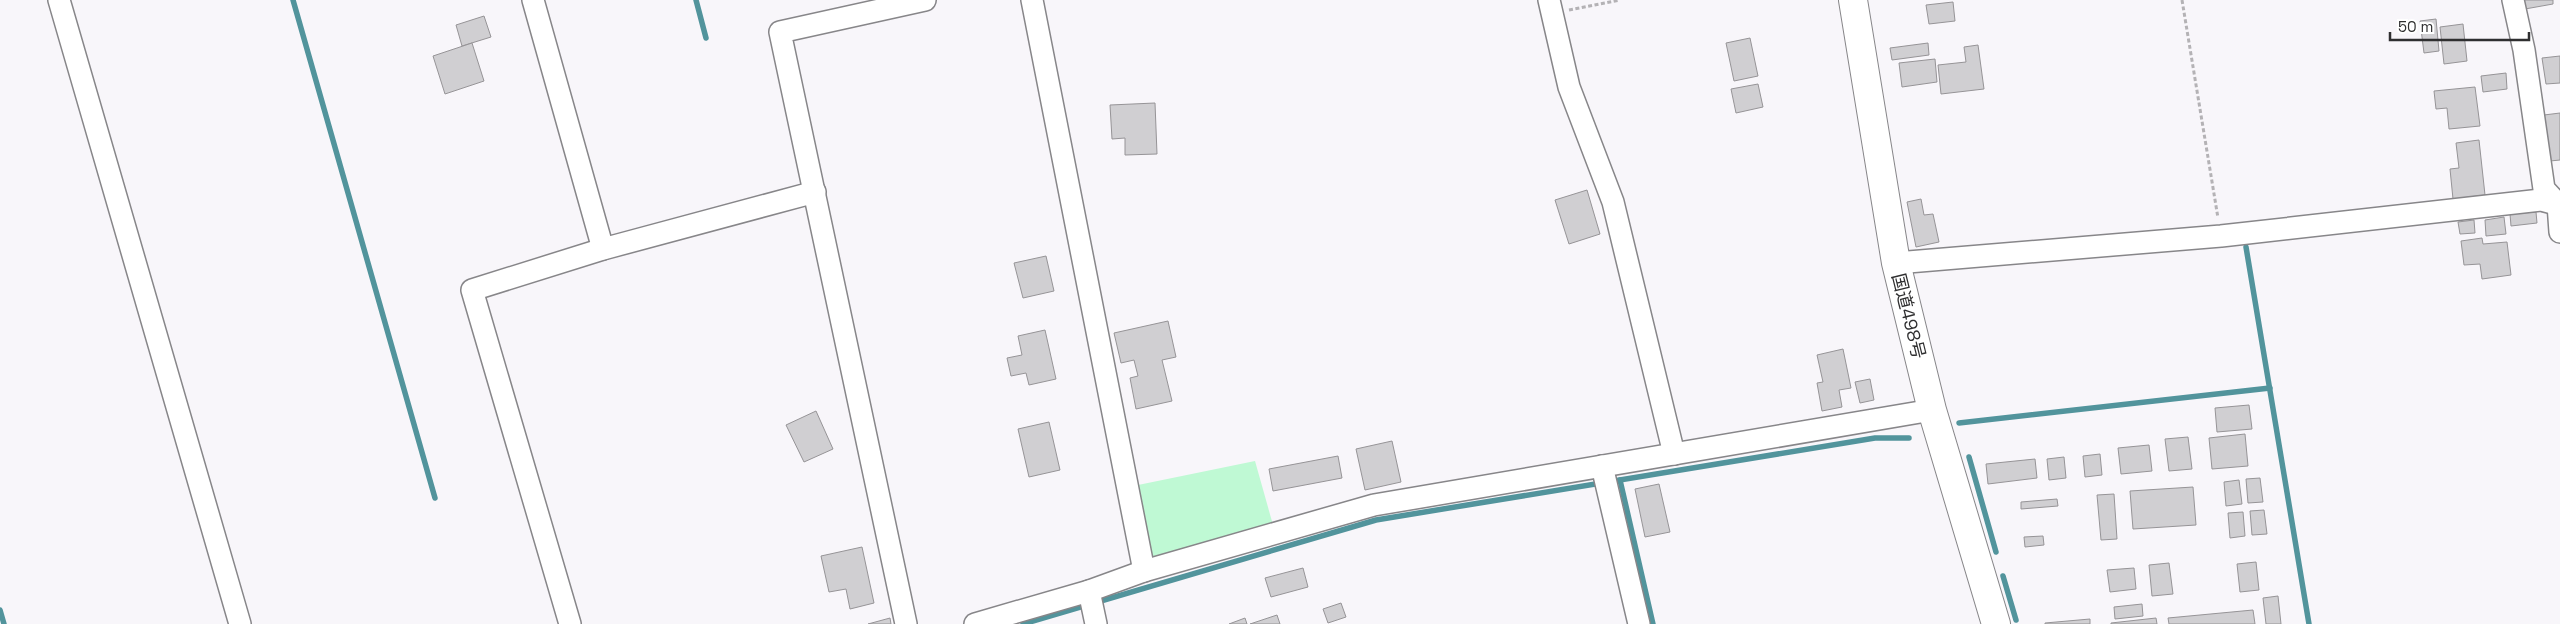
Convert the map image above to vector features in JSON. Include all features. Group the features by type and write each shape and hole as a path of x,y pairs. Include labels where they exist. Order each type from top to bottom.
{"highway":[{"name":"国道498号","path":"1853,0 1896,264 1932,410 1996,624"}],"street":[{"path":"59,0 240,624"},
{"path":"533,0 603,249"},
{"path":"1032,0 1144,571"},
{"path":"2513,0 2524,50 2544,189 2559,204 2560,232"},
{"path":"906,624 780,32 915,1"},
{"path":"1551,7 1569,87 1613,202 1674,454"},
{"path":"565,623 472,290 603,249 815,192"},
{"path":"1896,264 2221,236 2541,200 2559,204"},
{"path":"975,624 1089,591 1144,571 1374,505 1932,410"},
{"path":"1602,466 1639,624"},
{"path":"1089,591 1095,620"}],"path":[{"path":"1551,7 1620,0"},
{"path":"2182,0 2221,236"}],"green space":[{"path":"1255,461 1273,525 1151,557 1138,485"}],"building":[{"path":"2523,0 2553,0 2553,4 2525,9"},
{"path":"1953,2 1955,21 1929,24 1926,5"},
{"path":"484,16 491,37 462,46 456,25"},
{"path":"2436,19 2439,51 2424,53 2420,21"},
{"path":"2463,24 2467,61 2444,64 2440,27"},
{"path":"1750,38 1758,76 1734,81 1726,43"},
{"path":"472,43 484,81 445,94 433,56"},
{"path":"1928,43 1929,55 1892,60 1890,48"},
{"path":"1978,45 1984,89 1941,94 1938,65 1966,62 1964,47"},
{"path":"2560,56 2560,83 2546,84 2542,58"},
{"path":"1935,59 1937,82 1902,87 1899,63"},
{"path":"2506,73 2507,89 2483,92 2481,76"},
{"path":"1758,84 1763,107 1736,113 1731,89"},
{"path":"2475,87 2480,126 2449,129 2447,108 2436,109 2434,91"},
{"path":"1155,103 1157,154 1125,155 1125,138 1112,139 1110,105"},
{"path":"2560,113 2560,160 2550,161 2544,115"},
{"path":"2479,140 2485,195 2453,199 2450,169 2459,168 2456,143"},
{"path":"1587,190 1600,234 1569,244 1555,200"},
{"path":"1921,199 1924,215 1933,214 1939,242 1916,247 1907,202"},
{"path":"2536,212 2537,223 2511,226 2510,214"},
{"path":"2504,217 2506,234 2486,236 2485,220"},
{"path":"2474,220 2475,233 2460,234 2458,222"},
{"path":"2482,238 2483,244 2507,242 2511,275 2482,279 2480,264 2464,265 2461,241"},
{"path":"1046,256 1054,291 1023,298 1014,263"},
{"path":"1168,321 1176,357 1162,360 1172,401 1136,409 1130,378 1138,376 1134,360 1121,363 1114,333"},
{"path":"1045,330 1056,379 1029,385 1026,373 1011,376 1007,358 1022,355 1018,336"},
{"path":"1843,349 1851,388 1839,390 1842,407 1822,411 1817,383 1823,382 1817,355"},
{"path":"1870,379 1874,400 1860,403 1855,382"},
{"path":"2249,405 2252,429 2217,432 2215,408"},
{"path":"816,411 833,449 804,462 786,425"},
{"path":"1049,422 1060,470 1029,477 1018,429"},
{"path":"2245,434 2248,466 2212,469 2209,438"},
{"path":"2188,437 2192,469 2169,471 2165,439"},
{"path":"1392,441 1401,482 1365,490 1356,449"},
{"path":"2149,445 2152,471 2121,474 2118,448"},
{"path":"2100,454 2102,475 2085,477 2083,456"},
{"path":"1338,456 1342,478 1273,491 1269,469"},
{"path":"2064,457 2066,478 2049,480 2047,459"},
{"path":"2035,459 2037,478 1988,484 1986,464"},
{"path":"2260,478 2263,502 2248,503 2246,479"},
{"path":"2239,480 2242,504 2226,506 2224,482"},
{"path":"1659,484 1670,532 1645,537 1635,489"},
{"path":"2193,487 2196,525 2133,529 2130,491"},
{"path":"2114,494 2117,539 2101,540 2097,495"},
{"path":"2057,499 2058,506 2021,509 2021,502"},
{"path":"2264,510 2267,534 2252,535 2250,511"},
{"path":"2243,512 2245,536 2230,538 2228,513"},
{"path":"2043,536 2044,545 2025,547 2024,537"},
{"path":"862,547 874,603 850,609 846,589 829,592 821,556"},
{"path":"2256,562 2259,590 2240,592 2237,564"},
{"path":"2169,563 2173,594 2152,596 2149,565"},
{"path":"1303,568 1308,587 1271,597 1265,578"},
{"path":"2134,568 2136,589 2110,592 2107,570"},
{"path":"2278,596 2281,624 2266,624 2263,598"},
{"path":"1341,603 1346,617 1328,623 1323,609"},
{"path":"2142,604 2143,616 2115,619 2114,607"},
{"path":"2253,610 2255,624 2169,624 2168,618"},
{"path":"1277,615 1280,624 1250,624"},
{"path":"890,618 891,624 868,624"},
{"path":"1245,618 1247,624 1229,624"},
{"path":"2156,618 2157,624 2111,624 2111,623"},
{"path":"2090,619 2090,624 2045,624 2045,623"}],"waterway":[{"path":"293,0 435,498"},
{"path":"696,0 706,38"},
{"path":"2246,247 2309,624"},
{"path":"1959,423 2270,388"},
{"path":"1023,624 1376,520 1875,438 1909,438"},
{"path":"1969,457 1996,552"},
{"path":"1620,480 1653,624"},
{"path":"2003,576 2016,620"},
{"path":"0,610 4,624"}]}
